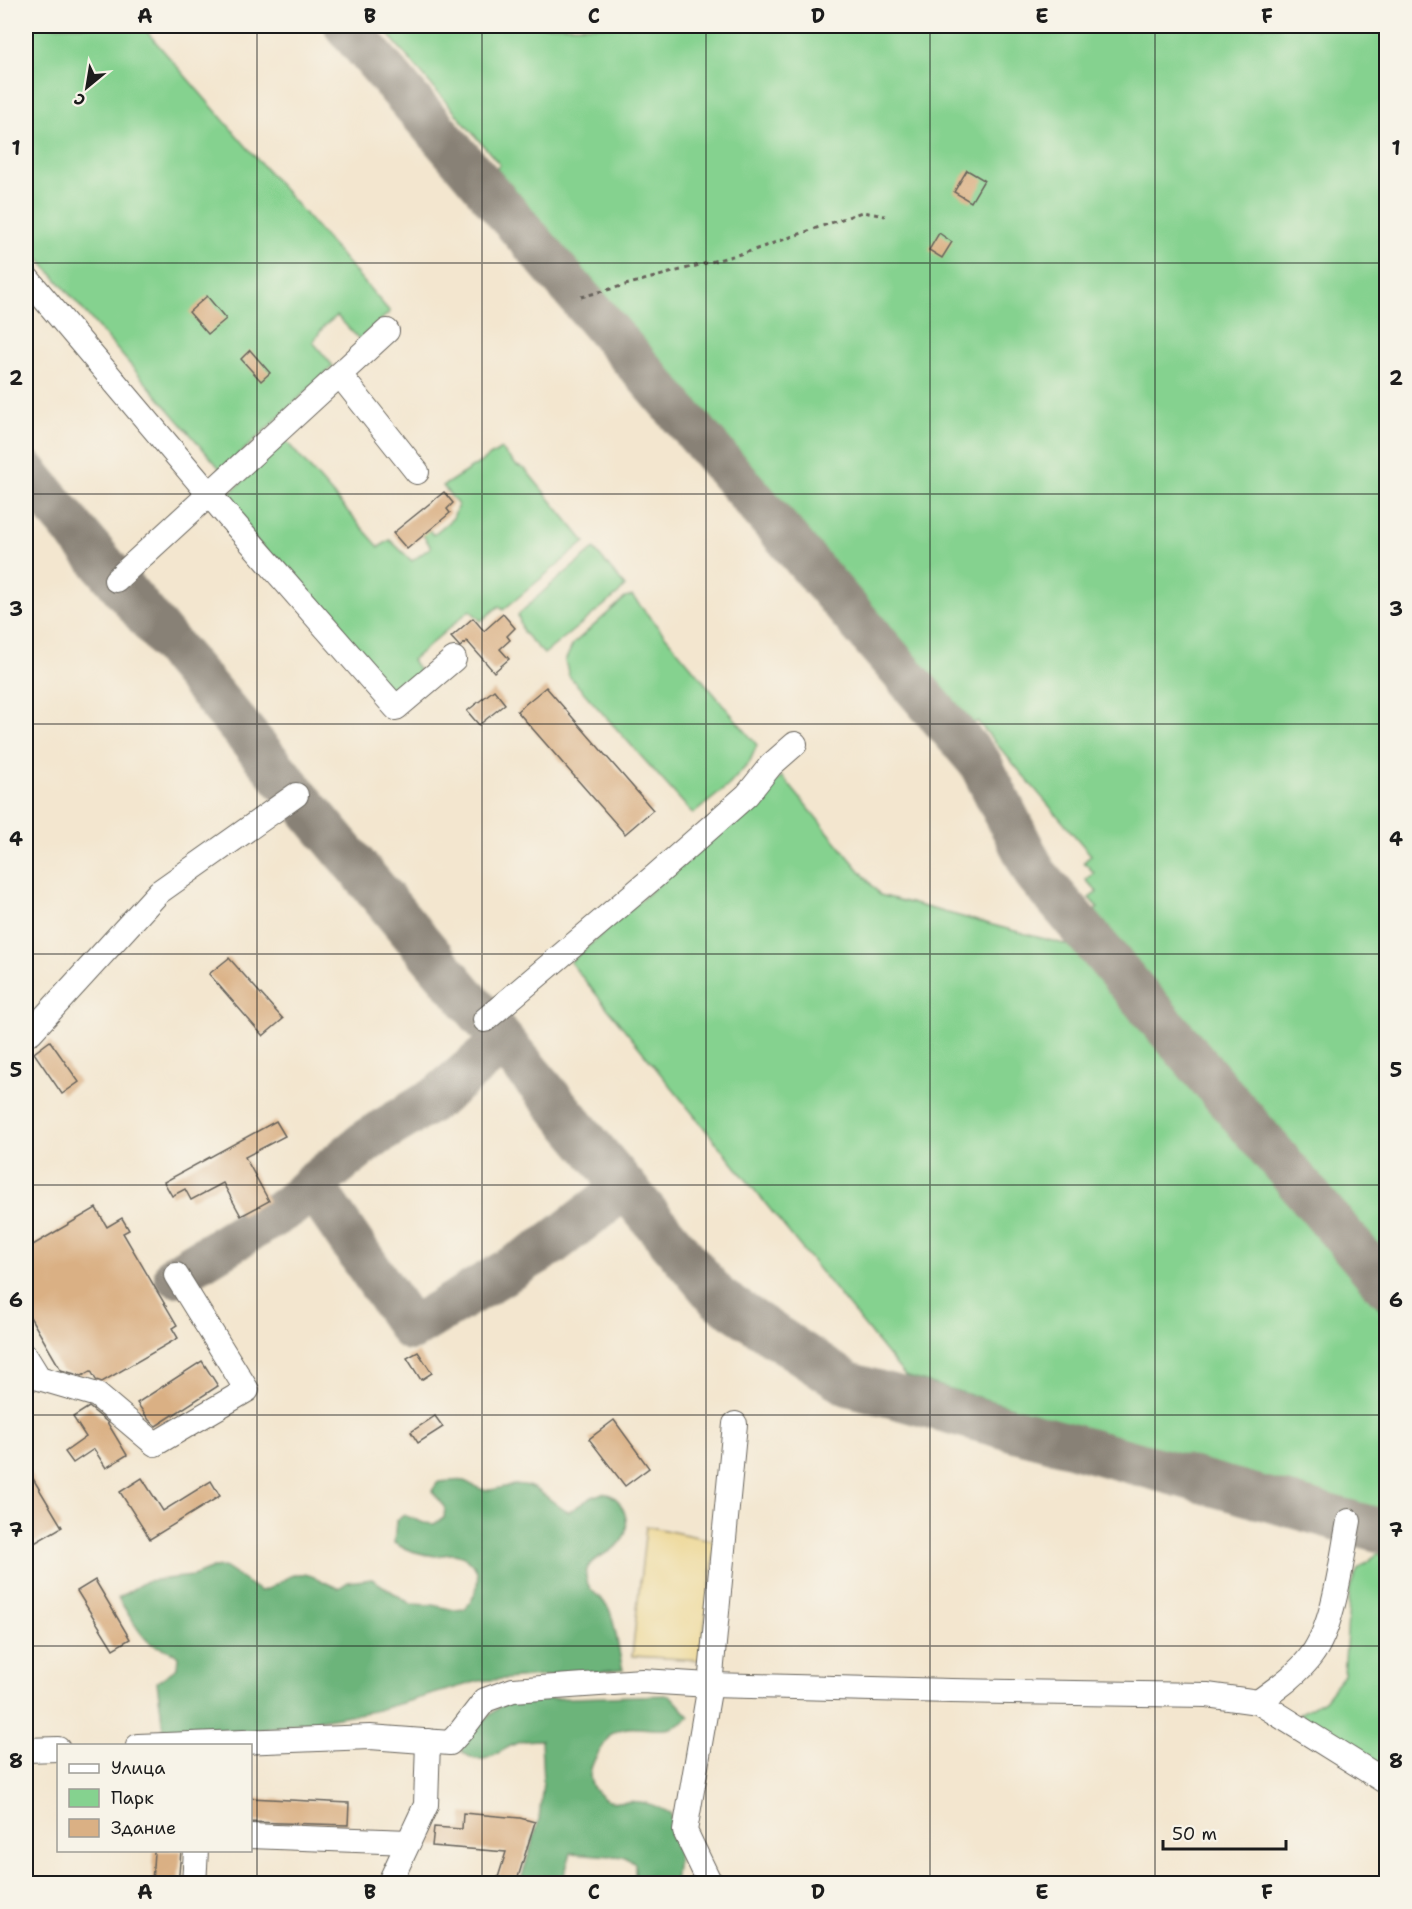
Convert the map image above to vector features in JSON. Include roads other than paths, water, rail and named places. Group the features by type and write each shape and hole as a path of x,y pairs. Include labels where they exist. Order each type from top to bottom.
{"lane":[{"path":"26,277 210,495 396,708 454,658"},
{"path":"116,580 387,331"},
{"path":"339,375 417,472"},
{"path":"485,1020 747,795 771,765 795,744"},
{"path":"31,1032 159,892 296,795"},
{"path":"26,1357 39,1378 97,1395 155,1444 248,1390 176,1275"},
{"path":"713,1884 709,1881 685,1831 710,1685 735,1424"},
{"path":"1258,1702 1285,1682 1311,1656 1328,1622 1349,1521"},
{"path":"190,1744 370,1737 450,1743 485,1700 513,1690 642,1681 710,1685 1207,1695 1258,1702 1386,1782"},
{"path":"390,1884 426,1805 428,1741"},
{"path":"26,1750 57,1749"},
{"path":"252,1836 409,1842"},
{"path":"194,1884 196,1852"}]}
